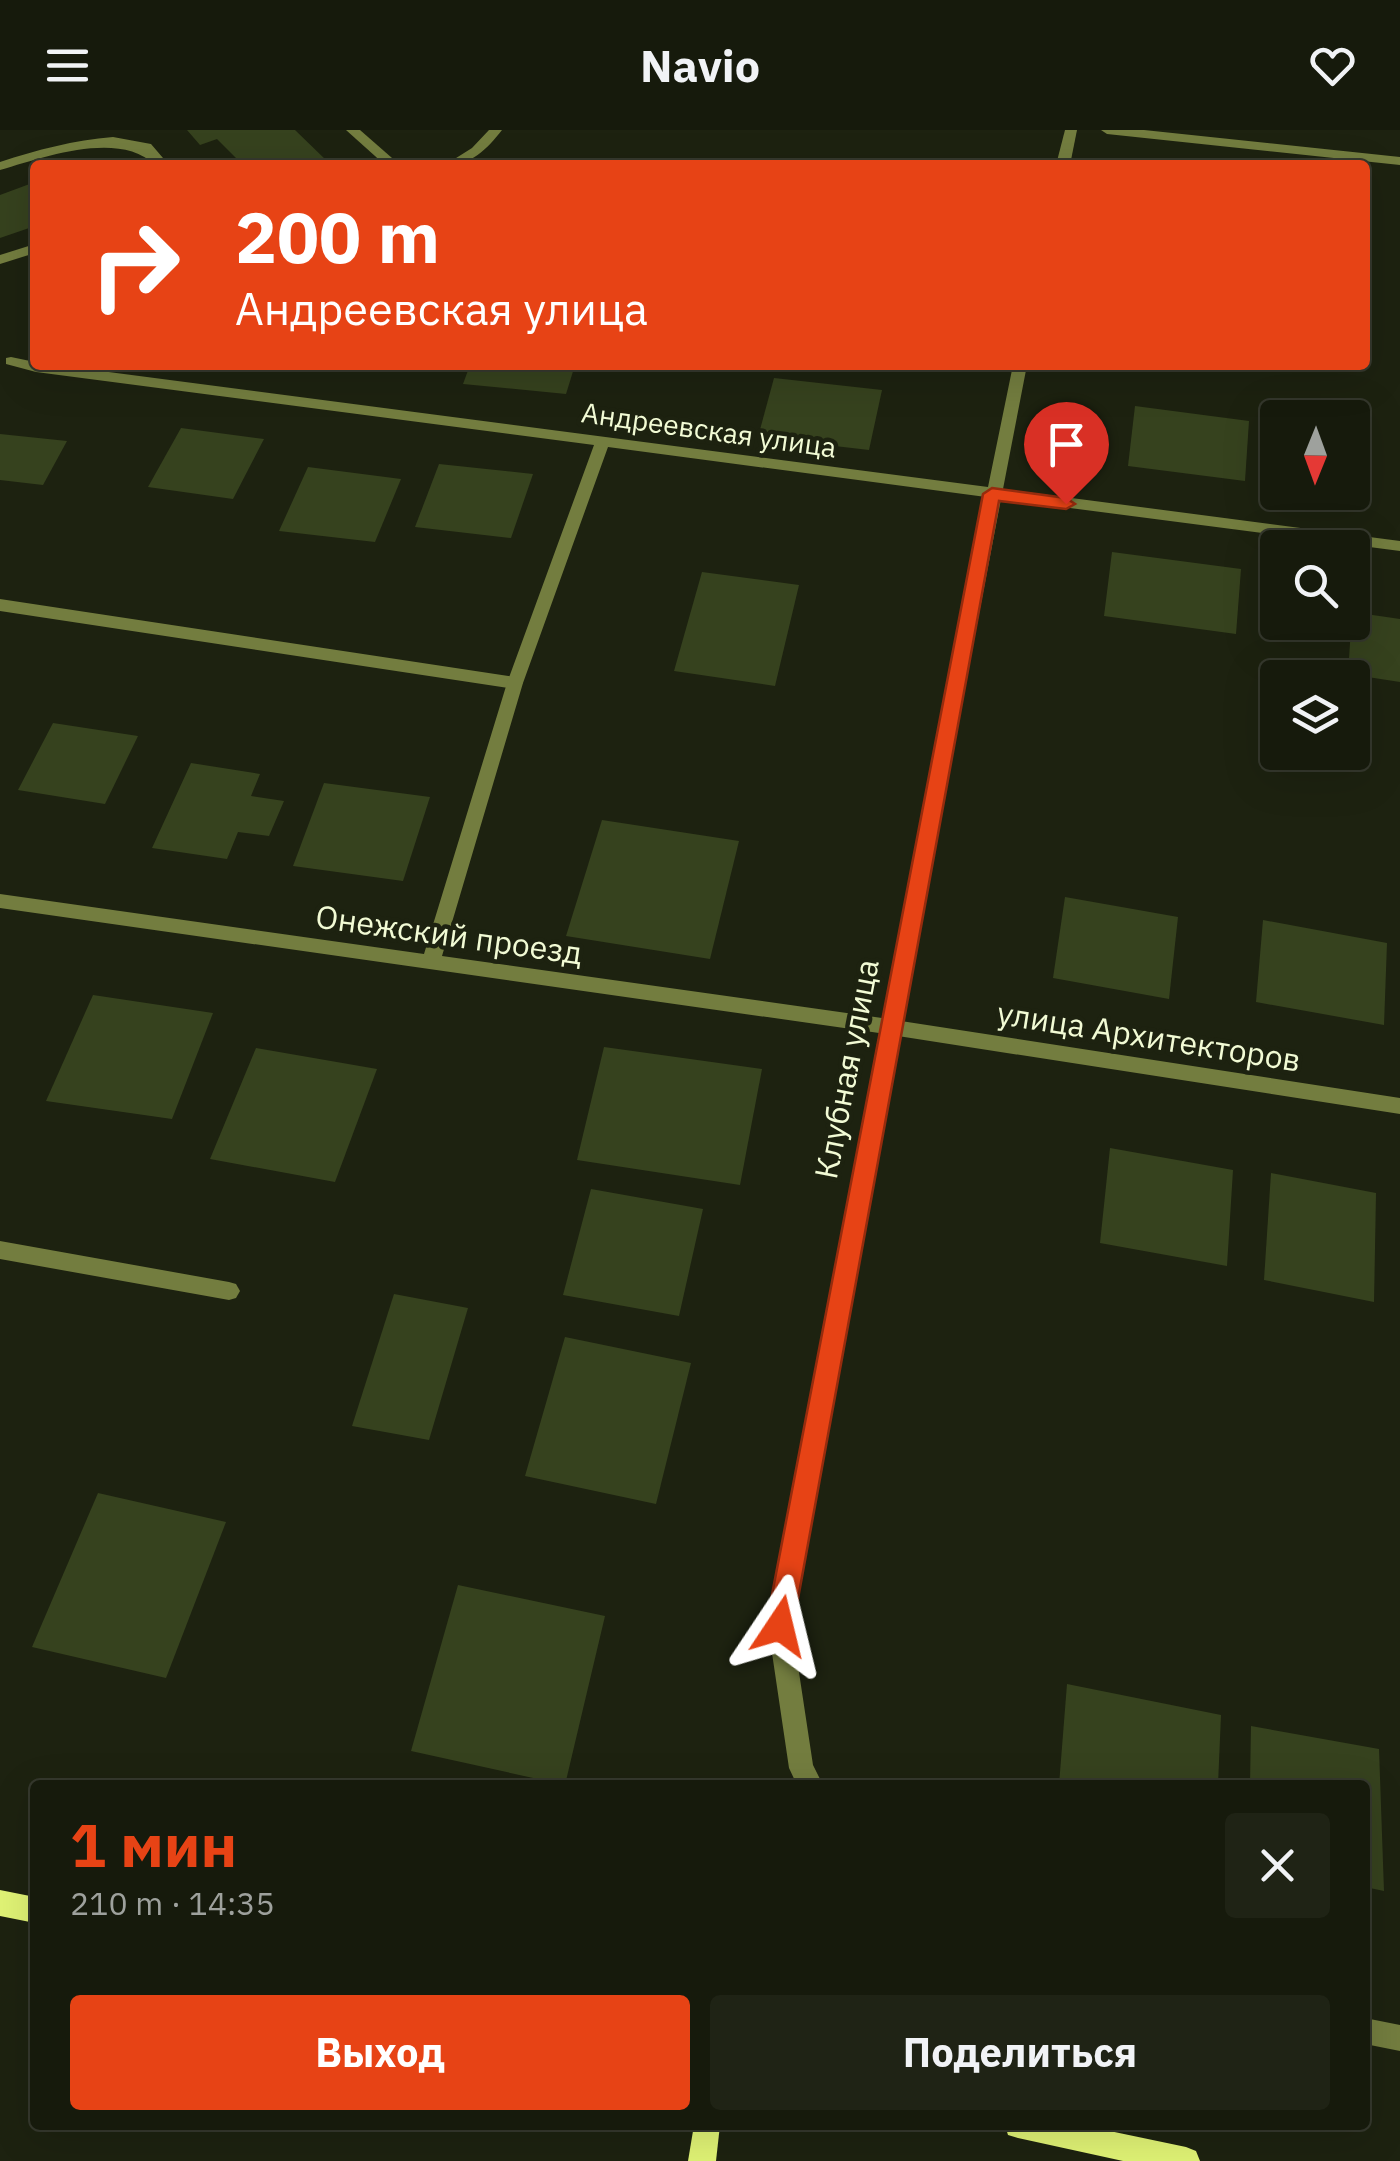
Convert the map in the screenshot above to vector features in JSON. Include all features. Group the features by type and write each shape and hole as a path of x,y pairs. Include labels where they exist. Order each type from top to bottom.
{"street":[{"path":"352,130 387,160"},
{"path":"460,160 496,130"},
{"path":"1065,160 1071,130"},
{"path":"1106,130 1400,161"},
{"path":"0,166 64,144 107,139 144,146 157,160"},
{"path":"0,260 30,250"},
{"path":"6,363 30,353"},
{"name":"Андреевская улица","path":"52,370 1400,546"},
{"name":"Клубная улица","path":"808,1780 801,1768 780,1626 890,1027 1019,370"},
{"path":"431,963 515,684 603,440"},
{"path":"0,604 515,684"},
{"name":"Онежский проезд","path":"0,901 890,1027"},
{"name":"улица Архитекторов","path":"890,1027 1400,1106"},
{"path":"0,1250 229,1291"},
{"path":"0,1903 30,1909"},
{"path":"1370,2032 1400,2038"},
{"path":"702,2161 707,2130"},
{"path":"1041,2130 1186,2161"}],"building":[{"path":"187,130 295,130 326,160 238,160 217,139 200,145"},
{"path":"30,184 30,228 0,238 0,195"},
{"path":"468,370 573,370 566,394 463,384"},
{"path":"774,378 882,390 869,450 758,437"},
{"path":"1135,406 1249,421 1245,481 1128,466"},
{"path":"181,428 264,439 233,499 148,487"},
{"path":"0,434 67,441 43,485 0,480"},
{"path":"439,464 533,474 511,538 415,527"},
{"path":"308,467 401,479 375,542 279,531"},
{"path":"1112,552 1241,569 1236,634 1104,616"},
{"path":"702,572 799,585 775,686 674,671"},
{"path":"1370,615 1400,619 1400,682 1370,677 1370,660 1349,660 1350,640 1370,640"},
{"path":"53,723 138,736 105,804 18,790"},
{"path":"191,763 260,774 251,796 284,801 269,836 238,832 227,859 152,848"},
{"path":"324,783 430,797 403,881 293,866"},
{"path":"602,820 739,841 710,959 566,936"},
{"path":"1065,897 1178,917 1169,999 1053,978"},
{"path":"1263,920 1387,943 1384,1025 1256,1002"},
{"path":"93,995 213,1013 172,1119 46,1101"},
{"path":"604,1047 762,1069 740,1185 577,1160"},
{"path":"256,1048 377,1069 335,1182 210,1159"},
{"path":"1110,1148 1233,1170 1227,1266 1100,1243"},
{"path":"1271,1173 1376,1193 1374,1302 1264,1280"},
{"path":"591,1189 703,1209 679,1316 563,1295"},
{"path":"394,1294 468,1308 429,1440 352,1426"},
{"path":"565,1337 691,1363 656,1504 525,1476"},
{"path":"98,1493 226,1522 166,1678 32,1647"},
{"path":"458,1585 605,1616 566,1780 542,1780 411,1751"},
{"path":"1067,1684 1221,1715 1218,1780 1059,1780"},
{"path":"1251,1726 1379,1749 1384,1891 1370,1888 1370,1780 1250,1780"}],"route":[{"path":"780,1626 992,494 1066,504"}]}
